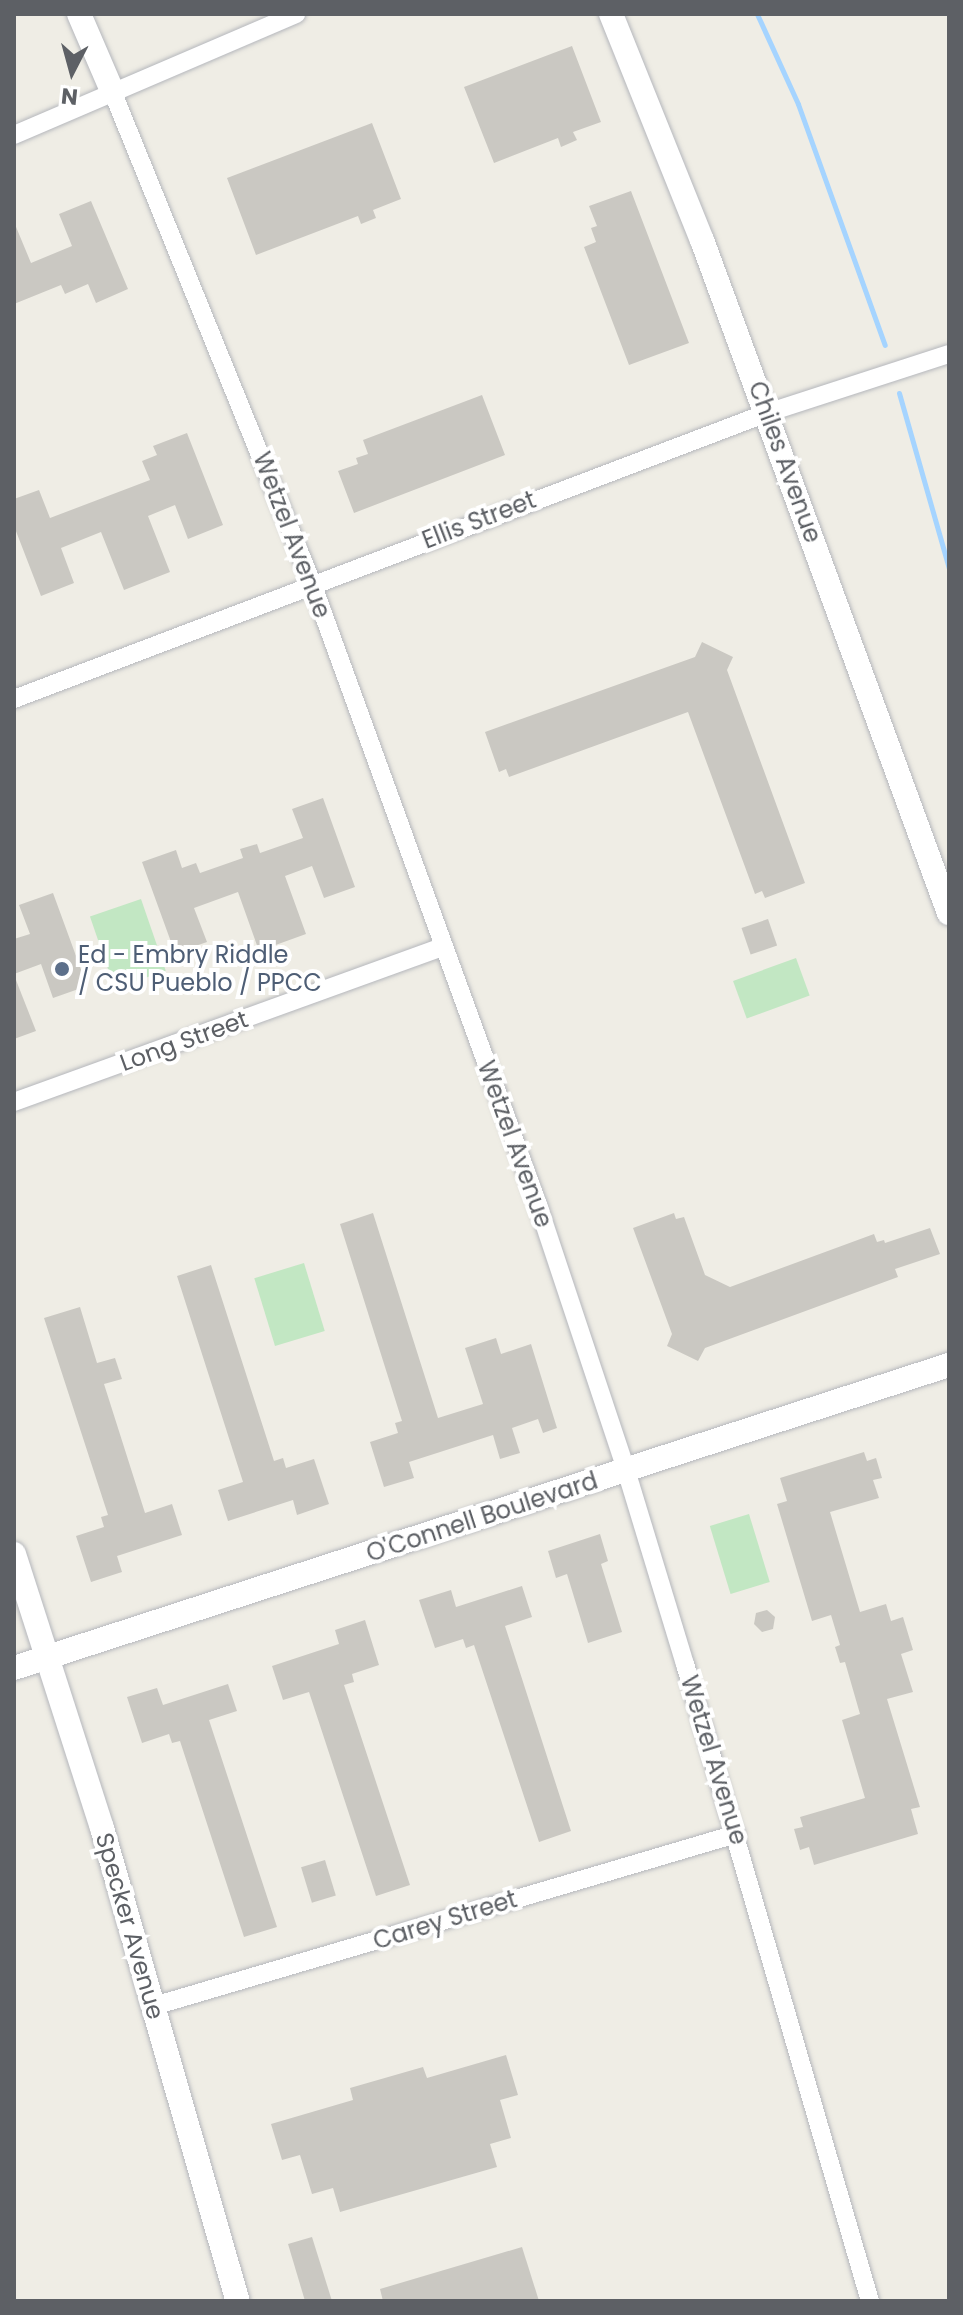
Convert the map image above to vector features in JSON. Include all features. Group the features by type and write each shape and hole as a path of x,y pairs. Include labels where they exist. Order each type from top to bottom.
{"street":[{"name":"Wetzel Avenue","path":"79,14 312,583 538,1205 626,1470 736,1834 870,2301"},
{"path":"14,135 296,14"},
{"name":"Chiles Avenue","path":"611,14 702,240 949,913"},
{"name":"Ellis Street","path":"14,699 312,583 767,413 949,354"},
{"name":"Long Street","path":"14,1102 443,947"},
{"name":"O'Connell Boulevard","path":"14,1668 949,1365"},
{"name":"Specker Avenue","path":"14,1554 102,1828 238,2301"},
{"name":"Carey Street","path":"154,2006 736,1834"}],"green space":[{"path":"141,899 166,971 115,988 90,917"},
{"path":"796,958 810,996 747,1019 733,981"},
{"path":"304,1263 325,1331 275,1346 254,1278"},
{"path":"749,1514 770,1582 731,1594 710,1526"}],"building":[{"path":"572,46 601,122 573,132 577,140 561,147 558,138 494,163 464,87"},
{"path":"372,123 401,199 373,210 376,218 361,224 358,216 256,255 227,178"},
{"path":"631,191 689,343 629,365 584,247 596,242 591,228 597,226 589,206"},
{"path":"91,201 128,289 96,303 88,284 65,294 61,285 14,304 14,222 31,263 72,246 59,214"},
{"path":"482,395 505,455 354,513 338,471 358,464 356,458 368,454 363,440"},
{"path":"187,433 223,525 188,539 175,505 148,516 170,572 124,590 101,532 61,548 74,583 41,596 14,526 14,499 39,490 50,518 150,480 142,461 157,455 153,446"},
{"path":"702,642 733,657 727,670 805,883 765,898 762,891 755,894 688,712 509,777 506,769 499,772 485,732 695,657"},
{"path":"323,798 355,887 324,898 312,866 285,876 306,934 259,951 238,892 194,908 207,942 175,953 142,862 176,850 182,868 196,863 200,873 243,858 240,849 257,844 260,853 303,838 292,809"},
{"name":"Ed - Embry Riddle / CSU Pueblo / PPCC","path":"53,893 87,986 53,998 41,964 14,974 14,939 30,934 19,905"},
{"path":"768,919 777,945 751,955 742,928"},
{"path":"14,975 36,1031 14,1039"},
{"path":"373,1213 438,1418 483,1404 465,1348 496,1338 501,1354 531,1344 557,1428 543,1433 538,1419 512,1428 520,1453 500,1459 493,1435 409,1462 414,1478 384,1487 370,1442 398,1433 395,1423 402,1421 340,1224"},
{"path":"674,1213 676,1219 684,1217 705,1275 730,1287 874,1234 877,1242 884,1240 885,1243 930,1228 940,1254 895,1269 898,1277 705,1348 698,1361 667,1346 672,1334 633,1228"},
{"path":"211,1265 274,1461 283,1458 286,1468 314,1459 329,1504 297,1515 293,1500 228,1521 218,1490 243,1482 177,1276"},
{"path":"80,1307 97,1363 115,1358 122,1379 104,1384 145,1513 172,1504 182,1535 117,1556 122,1572 91,1582 76,1536 104,1527 101,1517 108,1515 44,1318"},
{"path":"864,1452 867,1461 876,1458 882,1478 873,1480 879,1498 830,1512 860,1612 886,1604 891,1621 903,1617 913,1650 901,1654 913,1692 887,1699 920,1807 911,1809 918,1834 814,1865 809,1847 800,1850 794,1829 803,1827 800,1817 865,1798 842,1720 860,1714 845,1662 840,1663 835,1647 840,1645 831,1615 812,1621 777,1504 787,1501 780,1478"},
{"path":"600,1534 608,1561 601,1564 622,1632 588,1643 567,1574 556,1578 548,1551"},
{"path":"522,1586 532,1617 505,1626 571,1831 539,1842 474,1645 466,1648 463,1639 435,1648 419,1600 451,1590 456,1607"},
{"path":"767,1610 775,1617 773,1629 762,1632 754,1624 756,1613"},
{"path":"365,1620 379,1665 352,1674 354,1682 344,1685 410,1885 376,1896 309,1692 283,1700 272,1666 339,1644 335,1630"},
{"path":"228,1684 237,1711 209,1720 277,1927 244,1937 180,1741 172,1743 169,1734 142,1743 127,1697 157,1688 163,1705"},
{"path":"325,1860 336,1895 312,1903 301,1867"},
{"path":"506,2055 518,2095 500,2100 511,2138 490,2144 497,2167 340,2212 333,2188 312,2194 300,2155 282,2160 271,2124 353,2100 350,2088 423,2067 427,2078"},
{"path":"312,2237 332,2301 305,2301 288,2244"},
{"path":"522,2247 539,2301 383,2301 380,2289"}],"waterway":[{"path":"757,14 798,104 885,345"},
{"path":"899,393 949,569"}],"place":[{"name":"Ed - Embry Riddle / CSU Pueblo / PPCC","path":"62,969"}]}
